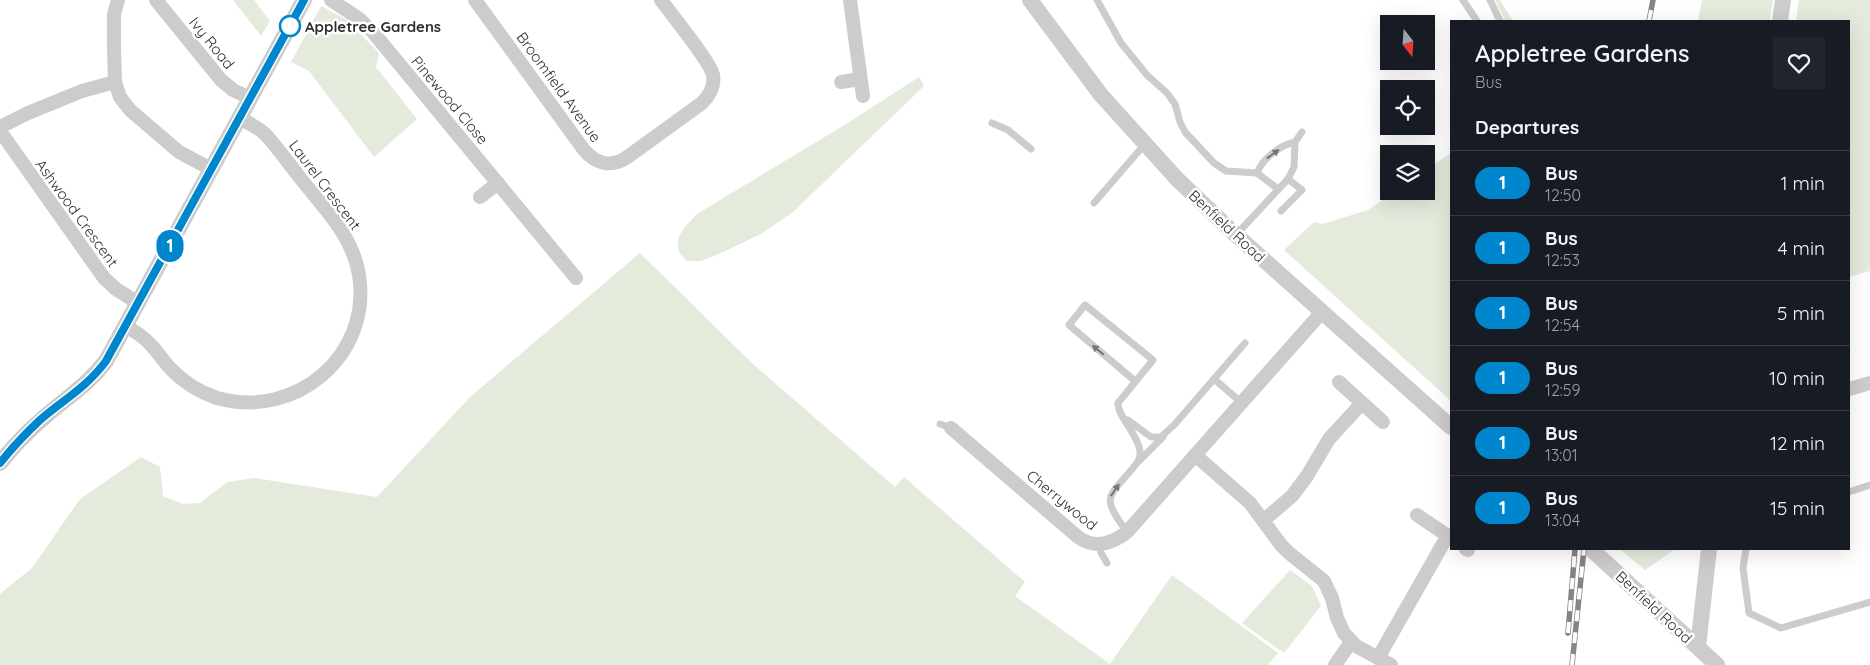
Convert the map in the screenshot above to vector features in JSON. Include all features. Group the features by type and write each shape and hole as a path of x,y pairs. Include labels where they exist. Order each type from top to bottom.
{"street":[{"path":"118,0 114,14 115,82 120,98 130,110 179,152 211,169"},
{"name":"Ivy Road","path":"156,0 220,80 233,90 250,98"},
{"path":"0,463 28,431 85,386 106,361 304,0"},
{"name":"Pinewood Close","path":"331,0 358,18 372,31 576,278"},
{"name":"Broomfield Avenue","path":"475,0 584,150 594,160 607,164 616,163 626,158 706,100 711,91 713,80 709,66 661,0"},
{"path":"850,0 863,96"},
{"name":"Benfield Road","path":"1030,0 1101,95 1177,180 1450,426"},
{"path":"1780,20 1783,0"},
{"path":"841,82 860,79"},
{"path":"0,127 28,113 82,91 115,82"},
{"name":"Laurel Crescent","path":"126,326 145,339 170,367 190,385 216,397 247,402 278,399 304,388 316,380 334,363 349,342 357,321 360,299 359,275 349,243 336,223 272,143 259,129 240,118"},
{"name":"Ashwood Crescent","path":"0,131 104,278 116,289 138,303"},
{"path":"480,197 498,183"},
{"name":"Cherrywood","path":"946,426 1078,537 1089,543 1100,544 1115,540 1127,532 1322,312"},
{"path":"1339,382 1383,422"},
{"path":"1850,389 1870,383"},
{"path":"1264,520 1285,504 1300,487 1322,448 1362,403"},
{"path":"1196,455 1250,503 1285,549 1324,581 1332,598 1340,625 1351,642 1391,665"},
{"path":"1378,658 1450,537 1417,515"},
{"name":"Benfield Road","path":"1592,550 1717,665"},
{"path":"1698,647 1709,550"},
{"path":"1335,665 1351,642"}],"lane":[{"path":"1097,0 1121,43 1147,75 1172,98 1185,132 1220,168 1230,172 1257,173 1278,189"},
{"path":"1462,0 1476,20"},
{"path":"1490,0 1500,20"},
{"path":"992,123 1008,130 1031,149"},
{"path":"1236,235 1288,179 1294,167 1295,142 1302,132"},
{"path":"1257,173 1263,161 1284,146 1295,142"},
{"path":"1094,203 1144,145"},
{"path":"1281,212 1302,190 1288,179"},
{"path":"1135,381 1069,325 1086,305 1153,360 1117,406 1139,444 1140,454 1137,463"},
{"path":"1127,532 1112,510 1109,500 1113,490 1175,424 1244,343"},
{"path":"1214,379 1242,402"},
{"path":"1124,416 1151,438 1158,438 1165,434"},
{"path":"1850,492 1870,485"},
{"path":"1100,544 1101,552 1107,563"},
{"path":"1746,550 1743,568 1749,613 1781,628 1870,602"}],"shaded area":[{"path":"233,0 254,0 270,21 261,36"},
{"path":"1495,0 1500,0 1512,20 1505,20"},
{"path":"1702,0 1773,0 1770,20 1698,20"},
{"path":"1799,0 1870,0 1870,271 1850,277 1850,20 1796,20"},
{"path":"321,6 347,20 379,53 376,67 417,119 374,157 309,71 291,62"},
{"path":"919,77 924,86 793,212 761,234 701,261 687,261 681,254 678,248 679,236 697,214 846,124"},
{"path":"1450,154 1450,400 1284,250 1314,222 1322,224 1368,210 1382,200 1435,200 1435,164"},
{"path":"640,253 754,365 895,487 904,477 1025,582 1015,596 1110,664 1172,575 1278,653 1268,665 0,665 0,594 32,568 80,499 141,457 160,467 163,496 183,504 200,503 227,482 254,478 377,497 470,397"},
{"path":"1621,550 1674,550 1645,570"},
{"path":"1290,570 1312,586 1321,606 1284,653 1242,623"}],"railway":[{"path":"1649,20 1653,0"},
{"path":"1568,633 1575,550"},
{"path":"1572,665 1584,550"}],"bus line":[{"name":"1","path":"0,463 28,431 85,386 106,361 304,0"}],"place":[{"name":"Appletree Gardens","path":"290,26"}]}
